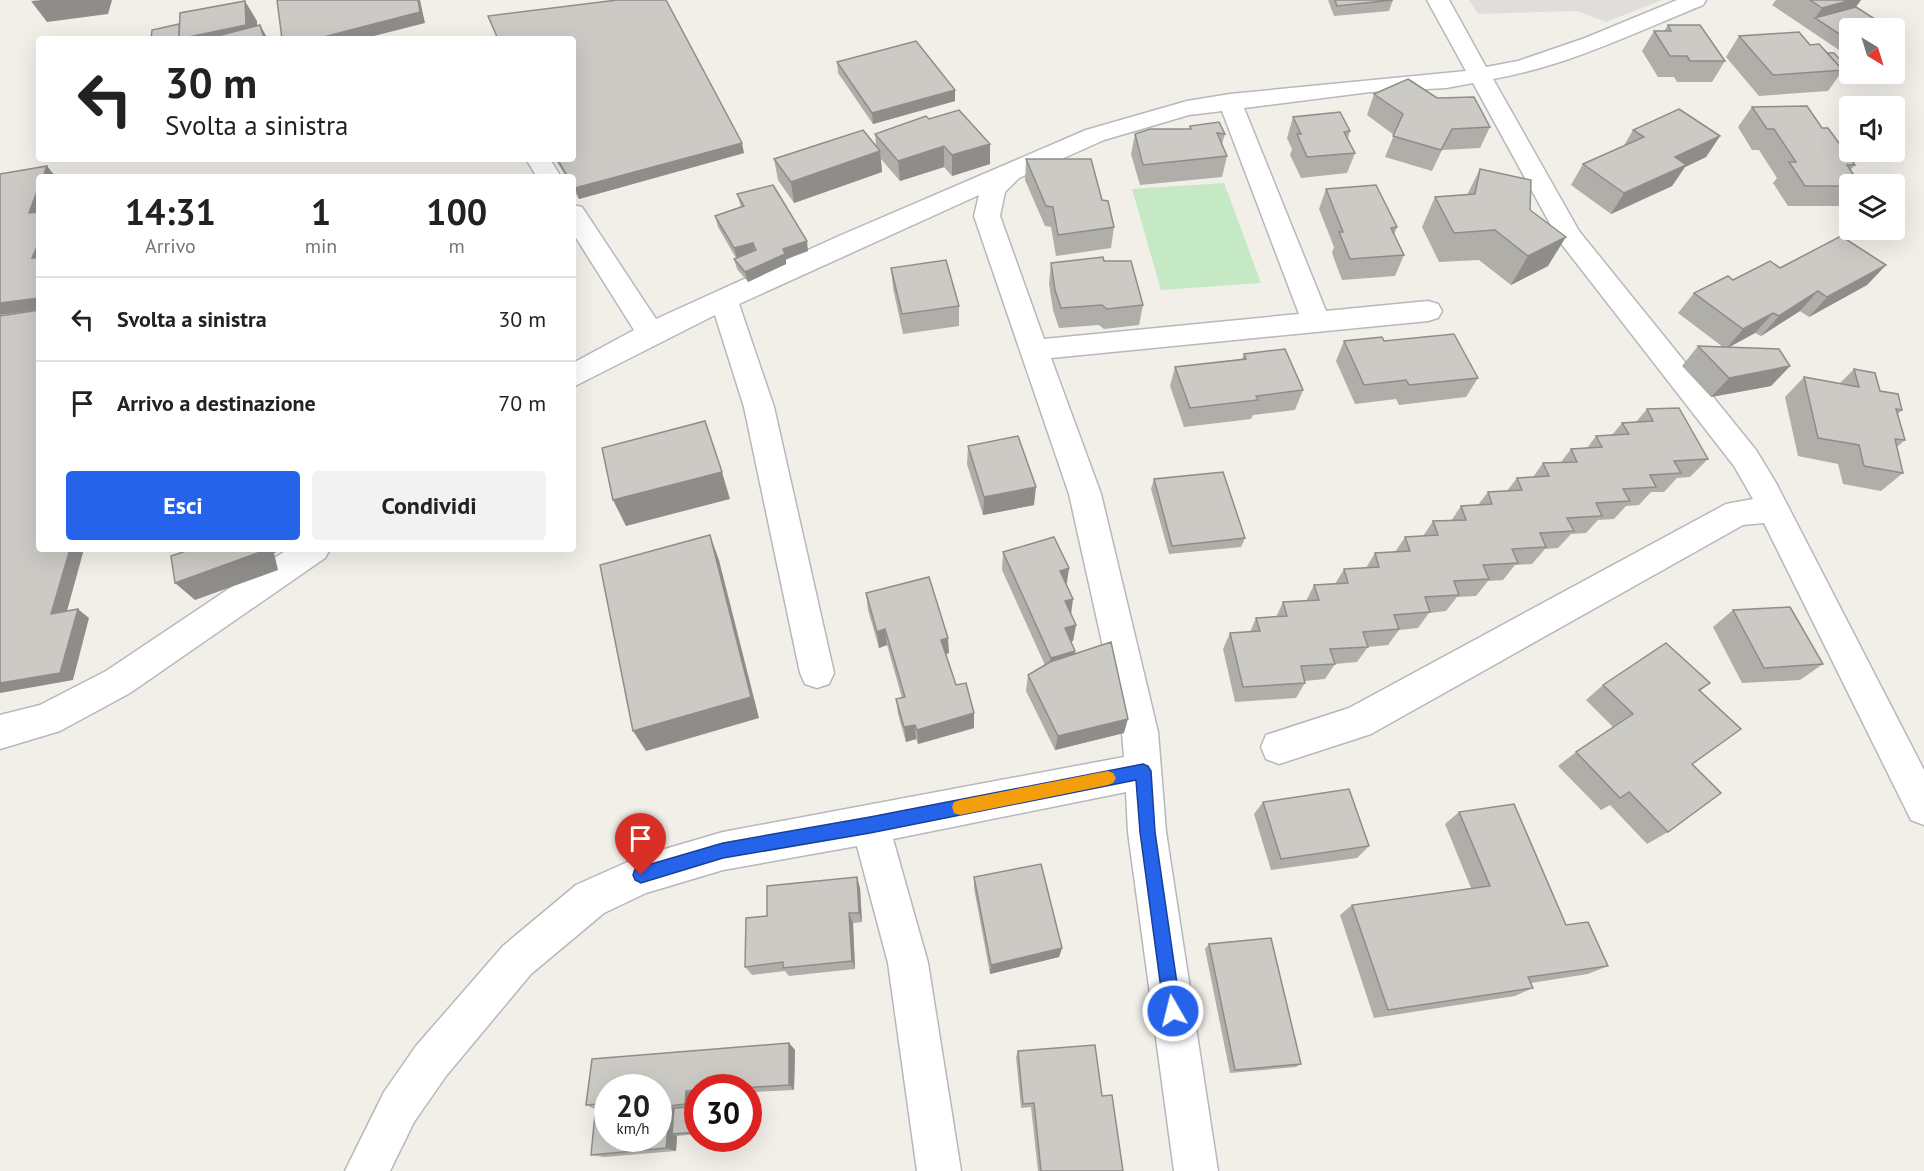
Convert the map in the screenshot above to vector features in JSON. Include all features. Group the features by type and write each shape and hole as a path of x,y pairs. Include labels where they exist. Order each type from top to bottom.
{"street":[{"path":"1438,0 1569,236 1745,458 1774,509 1873,711 1924,807"},
{"path":"576,374 651,333 1095,135 1187,108 1230,101 1370,85 1446,81 1523,67 1593,44 1695,0"},
{"path":"1230,101 1316,321"},
{"path":"1010,172 993,189 987,216 1096,534 1140,732 1147,832 1196,1171"},
{"path":"576,218 651,333"},
{"path":"724,300 759,407 817,673"},
{"path":"1033,350 1428,311"},
{"path":"1279,747 1358,722 1737,513 1774,509"},
{"path":"0,732 47,719 118,682 310,552"},
{"path":"367,1171 399,1107 431,1061 517,960 590,899 641,875 723,850 870,825 1143,771"},
{"path":"870,825 908,963 939,1171"}],"shaded area":[{"path":"1469,0 1662,0 1606,22 1577,11 1478,14"}],"green space":[{"path":"1224,183 1261,283 1161,290 1132,189"}],"building":[{"path":"277,0 418,0 420,12 328,36 282,36"},
{"path":"617,0 666,0 742,143 576,188 576,174 566,174 559,162 576,162 576,36 497,36 488,16"},
{"path":"1335,0 1393,0 1337,6"},
{"path":"1810,0 1851,0 1822,8"},
{"path":"245,1 246,25 193,36 179,36 180,13"},
{"path":"1856,7 1873,18 1839,18 1839,34 1815,18"},
{"path":"179,24 179,36 151,36 152,30"},
{"path":"260,25 263,36 218,36"},
{"path":"1668,25 1700,25 1725,61 1690,61 1687,56 1670,56 1654,31 1671,31"},
{"path":"1799,32 1810,45 1819,44 1839,66 1839,70 1773,75 1739,36"},
{"path":"916,41 955,90 872,113 837,62"},
{"path":"1827,53 1834,53 1839,58 1839,66"},
{"path":"1408,79 1437,98 1474,97 1490,127 1452,129 1441,150 1393,136 1403,114 1374,94"},
{"path":"1807,106 1822,128 1828,128 1839,143 1839,162 1853,162 1855,165 1847,165 1853,174 1839,174 1839,186 1805,186 1789,162 1796,162 1774,129 1767,129 1752,107"},
{"path":"1679,109 1720,136 1675,157 1686,165 1624,193 1583,164 1644,137 1633,130"},
{"path":"959,110 990,144 952,155 944,146 898,161 875,134 926,116 929,119"},
{"path":"1340,112 1350,131 1344,132 1355,153 1307,157 1297,134 1301,134 1293,117"},
{"path":"1219,122 1225,134 1217,133 1227,156 1143,165 1135,134 1150,129 1191,129 1190,126"},
{"path":"863,130 880,151 791,182 774,159"},
{"path":"1026,159 1091,159 1102,200 1108,201 1114,227 1058,235 1053,207 1046,206"},
{"path":"47,166 44,174 36,174 36,194 29,213 36,212 36,249 32,258 36,258 36,298 0,303 0,174"},
{"path":"1480,169 1531,180 1530,210 1566,237 1528,256 1495,230 1454,233 1435,197 1475,194"},
{"path":"773,185 807,241 783,249 785,254 745,272 734,259 756,250 753,243 734,248 715,216 744,206 737,194"},
{"path":"1376,185 1397,227 1391,228 1404,255 1350,259 1339,232 1343,232 1326,189"},
{"path":"1839,237 1839,240 1847,240 1886,265 1827,297 1818,291 1779,316 1773,313 1743,329 1694,293 1728,276 1733,280 1770,261 1780,268"},
{"path":"1103,257 1104,261 1131,261 1143,305 1107,309 1102,305 1061,308 1055,290 1051,263"},
{"path":"946,260 959,306 902,314 891,268"},
{"path":"36,310 36,552 69,552 51,614 78,609 60,673 0,683 0,316"},
{"path":"1454,334 1478,378 1409,385 1406,380 1364,385 1344,341 1382,337 1384,341"},
{"path":"1698,346 1779,349 1790,366 1729,378"},
{"path":"1285,349 1303,390 1256,396 1258,400 1190,408 1175,367 1246,359 1244,354"},
{"path":"1854,369 1875,373 1880,391 1898,394 1902,410 1896,409 1905,440 1895,439 1903,473 1864,466 1859,445 1818,438 1804,377 1859,387"},
{"path":"1679,408 1708,459 1674,461 1681,473 1650,475 1656,487 1623,489 1630,501 1596,503 1602,516 1567,518 1574,531 1540,533 1546,547 1512,549 1518,563 1483,565 1489,579 1454,581 1459,595 1425,597 1430,612 1394,615 1399,629 1363,632 1368,647 1330,649 1335,664 1301,666 1305,683 1243,687 1230,633 1260,631 1256,618 1287,616 1283,602 1319,600 1314,585 1348,583 1344,569 1379,567 1375,553 1410,551 1405,537 1438,535 1433,521 1466,520 1461,506 1492,504 1488,492 1522,490 1517,478 1549,476 1543,463 1577,462 1571,449 1602,447 1596,436 1629,434 1622,423 1653,421 1647,409"},
{"path":"705,421 722,472 613,500 602,448"},
{"path":"1018,436 1036,487 984,497 968,446"},
{"path":"1223,472 1245,538 1172,546 1154,479"},
{"path":"710,535 751,697 633,731 600,565"},
{"path":"1054,537 1069,568 1060,571 1073,599 1065,601 1076,625 1065,628 1075,651 1051,658 1003,552"},
{"path":"183,552 260,552 175,583 171,556"},
{"path":"929,577 948,638 941,640 956,685 966,683 974,713 917,730 915,725 904,727 896,699 905,697 885,629 877,632 866,593"},
{"path":"1790,607 1823,664 1764,668 1733,610"},
{"path":"1111,642 1128,719 1058,736 1028,675 1050,662"},
{"path":"1666,643 1710,683 1699,690 1741,729 1692,764 1721,793 1668,832 1629,792 1620,798 1576,752 1633,714 1603,685"},
{"path":"1349,789 1369,846 1281,859 1263,802"},
{"path":"1514,804 1566,925 1588,922 1608,966 1528,977 1533,988 1388,1010 1352,905 1490,886 1459,812"},
{"path":"1041,864 1062,948 991,965 974,877"},
{"path":"857,877 859,913 849,913 852,961 783,968 783,962 745,967 746,918 767,916 767,886"},
{"path":"1271,938 1301,1064 1235,1070 1209,944"},
{"path":"789,1043 789,1085 762,1087 762,1074 684,1074 684,1104 672,1106 672,1074 594,1074 594,1104 586,1105 592,1059"},
{"path":"1095,1045 1102,1096 1112,1095 1123,1171 1041,1171 1034,1103 1023,1104 1018,1051"},
{"path":"684,1107 684,1133 672,1134 674,1108"},
{"path":"594,1124 594,1152 623,1152 591,1155"}],"slow traffic":[{"path":"960,807 1108,778"}],"route":[{"path":"641,875 723,850 870,825 1143,771 1147,832 1173,1011"}]}
